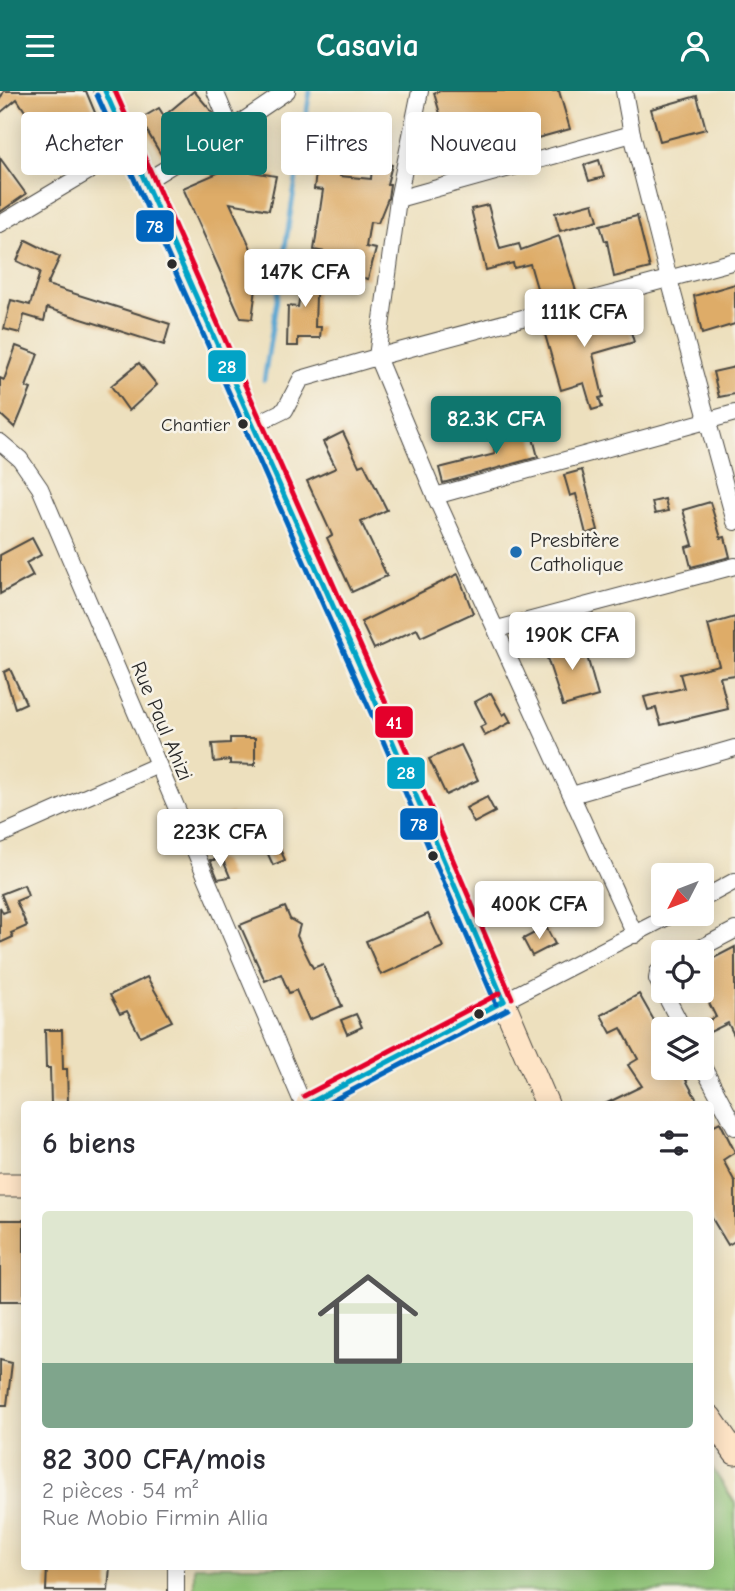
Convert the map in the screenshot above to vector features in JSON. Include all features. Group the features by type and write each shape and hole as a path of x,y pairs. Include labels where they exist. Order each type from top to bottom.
{"main road":[{"path":"105,91 115,112"},
{"path":"144,175 374,700 546,1101"},
{"path":"311,1101 504,1001"},
{"path":"0,1185 21,1185"},
{"path":"714,1423 735,1453"}],"street":[{"path":"256,112 287,91"},
{"path":"420,91 398,199 377,356 435,495 635,936"},
{"path":"624,91 632,134 669,279 735,522"},
{"path":"398,199 632,134"},
{"path":"146,181 161,172"},
{"path":"0,224 81,175"},
{"path":"252,426 285,410 301,379 377,356 735,261"},
{"path":"435,495 735,413"},
{"name":"Rue Paul Ahizi","path":"0,442 20,459 40,488 304,1101"},
{"path":"497,629 735,566"},
{"path":"572,796 735,748"},
{"path":"0,835 158,765"},
{"path":"714,892 735,881"},
{"path":"504,1001 652,926"},
{"path":"714,941 735,930"},
{"path":"710,1080 735,1127"},
{"path":"176,1570 176,1591"}],"green space":[{"path":"714,1471 735,1503 735,1591 194,1591 194,1570 714,1570"}],"building":[{"path":"4,91 86,91 95,112 25,112 17,99 0,113 0,99"},
{"path":"194,91 212,112 169,112"},
{"path":"559,91 570,129 541,137 541,112 440,112 434,93"},
{"path":"697,96 706,129 660,141 651,109"},
{"path":"159,108 162,112 161,155 147,131 147,115"},
{"path":"0,158 26,194 0,212"},
{"path":"599,160 604,177 589,181 584,165"},
{"path":"213,175 276,176 269,210 230,203 259,266 252,319 241,318 183,188"},
{"path":"316,175 371,179 371,175 389,175 388,198 378,223 370,222 366,247 376,249 368,279 346,274 348,256 314,250 323,190 314,189"},
{"path":"593,203 598,220 560,231 555,213"},
{"path":"488,205 500,249 519,244 521,250 559,236 576,291 541,302 530,264 514,268 513,263 486,270 471,209"},
{"path":"637,216 650,268 614,277 607,241 600,225"},
{"path":"26,240 60,257 47,285 170,324 164,345 47,308 44,321 24,315 20,333 4,329 11,300 30,305 40,272 17,261"},
{"path":"302,266 322,271 316,295 315,327 321,327 320,338 298,338 298,346 287,346 288,306 298,307 302,280 298,279"},
{"path":"735,284 735,324 702,334 694,296"},
{"path":"614,313 616,318 626,315 634,342 593,354 603,397 599,398 602,407 592,410 584,383 561,390 542,324 579,315 581,323"},
{"path":"16,346 38,354 26,387 31,389 15,428 0,414 0,378 4,380"},
{"path":"139,363 157,385 129,411 111,386"},
{"path":"735,367 735,394 719,397 713,372"},
{"path":"526,427 528,435 532,434 538,457 443,483 439,468 495,454 492,436"},
{"path":"343,432 359,466 364,464 387,510 361,522 387,576 352,592 327,538 332,535 307,481 336,468 323,442"},
{"path":"582,470 598,530 586,534 576,494 570,496 564,475"},
{"path":"665,499 668,511 655,514 652,502"},
{"path":"710,502 721,538 725,537 730,557 691,567 686,547 693,545 683,510"},
{"path":"32,538 41,555 26,563 33,576 0,594 0,555"},
{"path":"458,574 473,613 421,637 417,629 374,649 361,622"},
{"path":"735,617 735,675 720,677 728,709 661,725 656,708 648,710 644,697 684,688 680,674 719,665 708,625"},
{"path":"582,638 598,696 563,706 544,649"},
{"path":"10,669 26,703 15,708 4,672"},
{"path":"491,693 503,715 506,713 511,722 485,736 480,727 486,724 475,702"},
{"path":"230,738 255,738 255,765 230,764 230,760 214,762 212,744 230,743"},
{"path":"461,745 478,780 446,795 429,759"},
{"path":"487,797 495,812 474,823 466,808"},
{"path":"232,813 238,827 203,842 197,829"},
{"path":"279,847 285,860 273,865 267,852"},
{"path":"210,860 223,860 230,877 218,879"},
{"path":"24,885 28,896 16,901 27,926 11,933 13,937 0,943 0,907 3,913 8,911 1,894"},
{"path":"285,907 290,919 300,925 297,936 313,968 323,964 342,1006 309,1020 296,990 289,993 281,974 265,981 240,925"},
{"path":"428,914 443,947 381,975 366,941"},
{"path":"546,927 555,944 532,956 523,939"},
{"path":"735,947 735,1037 728,1023 714,1030 716,1017 709,1003 714,1003 714,958"},
{"path":"147,977 172,1021 140,1036 127,1011 120,1014 110,995"},
{"path":"639,994 652,1017 651,1080 686,1080 697,1101 611,1101 642,1086 628,1065 638,1059 621,1028 611,1033 601,1015"},
{"path":"356,1014 362,1027 347,1034 341,1020"},
{"path":"45,1030 62,1030 63,1069 67,1069 68,1101 51,1101 50,1068 46,1068"},
{"path":"720,1122 735,1152 723,1160 735,1182 735,1241 728,1245 714,1222 714,1125"},
{"path":"0,1220 21,1220 21,1301 0,1301"},
{"path":"0,1360 12,1363 7,1405 0,1405"},
{"path":"47,1570 110,1570 108,1591 46,1591"}],"waterway":[{"path":"264,380 310,91"}],"transit line":[{"name":"28","path":"105,91 380,712 504,1001"},
{"name":"41","path":"115,91 388,708 512,998"},
{"name":"78","path":"97,95 372,715 496,1004"},
{"name":"41","path":"304,1096 500,993"},
{"name":"28","path":"314,1101 504,1001"},
{"name":"78","path":"332,1101 508,1009"}],"place":[{"name":"Chantier","path":"243,424"},
{"name":"Presbitère Catholique","path":"516,552"}]}
